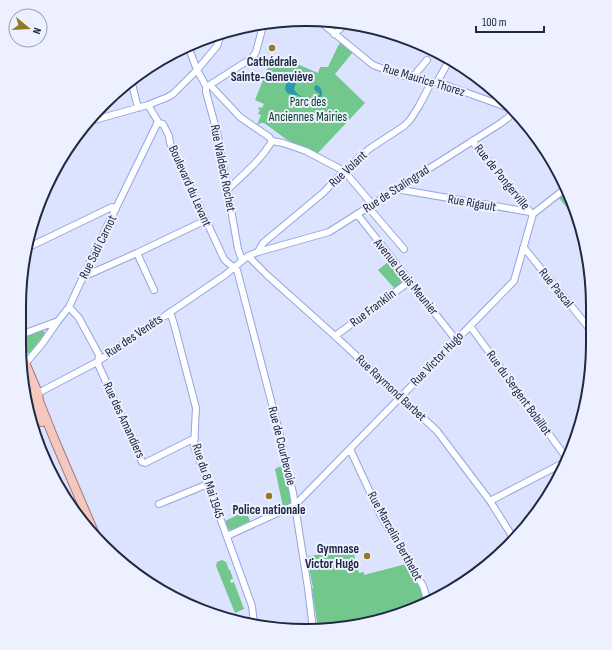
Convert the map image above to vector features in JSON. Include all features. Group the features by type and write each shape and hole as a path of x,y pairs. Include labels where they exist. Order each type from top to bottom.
{"main road":[{"path":"29,389 38,393 39,401 55,441 90,522"},
{"path":"30,390 82,512"}],"street":[{"name":"Rue Maurice Thorez","path":"326,27 373,65 397,74 434,82 503,107"},
{"path":"334,34 341,28"},
{"path":"208,86 252,58 256,52 262,29"},
{"path":"97,119 148,105 173,94 197,70 217,46 219,40"},
{"path":"190,51 197,70 208,86 240,117 270,137 272,141"},
{"path":"412,78 427,60"},
{"name":"Rue Volant","path":"258,252 263,243 323,193 344,171 374,146 408,122 446,64"},
{"path":"133,86 138,108"},
{"name":"Rue Waldeck Rochet","path":"208,86 206,92 218,136 238,249 242,260"},
{"name":"Boulevard du Levant","path":"148,105 159,123 163,124 169,136 170,143 224,259 234,267"},
{"name":"Rue de Stalingrad","path":"248,256 329,232 501,123 511,115"},
{"name":"Rue Sadi Carnot","path":"27,363 69,307 157,123 159,123"},
{"path":"272,141 283,142 344,171 404,249"},
{"path":"227,190 248,171 268,148 272,141"},
{"name":"Rue de Pongerville","path":"472,141 531,213"},
{"path":"405,183 414,192"},
{"name":"Rue Rigault","path":"396,189 531,213"},
{"path":"531,213 561,191"},
{"path":"33,245 112,207 116,209"},
{"name":"Rue Victor Hugo","path":"295,505 456,340 494,305 514,281 531,213"},
{"name":"Avenue Louis Meunier","path":"357,214 456,340"},
{"path":"83,277 206,220"},
{"name":"Rue Pascal","path":"522,248 525,249 586,324"},
{"path":"137,253 154,290"},
{"name":"Rue des Venêts","path":"38,393 97,362 202,290 248,256"},
{"name":"Rue Raymond Barbet","path":"248,256 437,432 490,501 511,535"},
{"name":"Rue de Courbevoie","path":"234,267 237,270 294,493 312,624"},
{"name":"Rue Franklin","path":"335,336 410,280"},
{"name":"Rue des Amandiers","path":"69,307 79,318 98,355 98,364 142,462 145,463 195,438"},
{"name":"Rue du 8 Mai 1945","path":"170,312 196,408 194,446 253,608 254,619"},
{"path":"26,331 58,321"},
{"name":"Rue du Sergent Bobillot","path":"470,326 564,454"},
{"name":"Rue Marcelin Berthelot","path":"350,449 381,516 424,586 427,597"},
{"path":"490,501 558,465"},
{"path":"159,504 208,484"},
{"path":"226,536 295,505"}],"green space":[{"name":"Parc des Anciennes Mairies","path":"341,42 345,45 345,47 353,52 335,74 365,103 317,154 286,139 264,123 257,125 261,115 258,114 260,110 258,109 259,107 262,108 264,104 255,100 271,63 280,63 281,57 318,73 320,67 328,67"},
{"path":"563,195 569,210 559,198"},
{"path":"388,262 405,281 395,289 378,270"},
{"path":"43,330 45,333 30,353 26,353 26,335"},
{"path":"283,465 292,503 283,507 275,469"},
{"path":"246,511 250,521 231,530 228,529 225,521"},
{"path":"352,547 359,573 364,572 364,575 406,564 420,586 423,598 396,609 361,619 317,623 313,588 307,557"},
{"path":"222,560 226,562 230,570 233,579 230,580 231,583 234,582 244,609 235,613 216,566 217,562"}],"water":[{"path":"292,78 297,80 294,89 299,95 307,99 317,97 320,94 314,89 316,85 321,89 322,95 319,99 310,101 296,95 289,94 285,88 288,81"}],"place":[{"name":"Cathédrale Sainte-Geneviève","path":"272,48"},
{"name":"Police nationale","path":"269,496"},
{"name":"Gymnase Victor Hugo","path":"367,556"}]}
